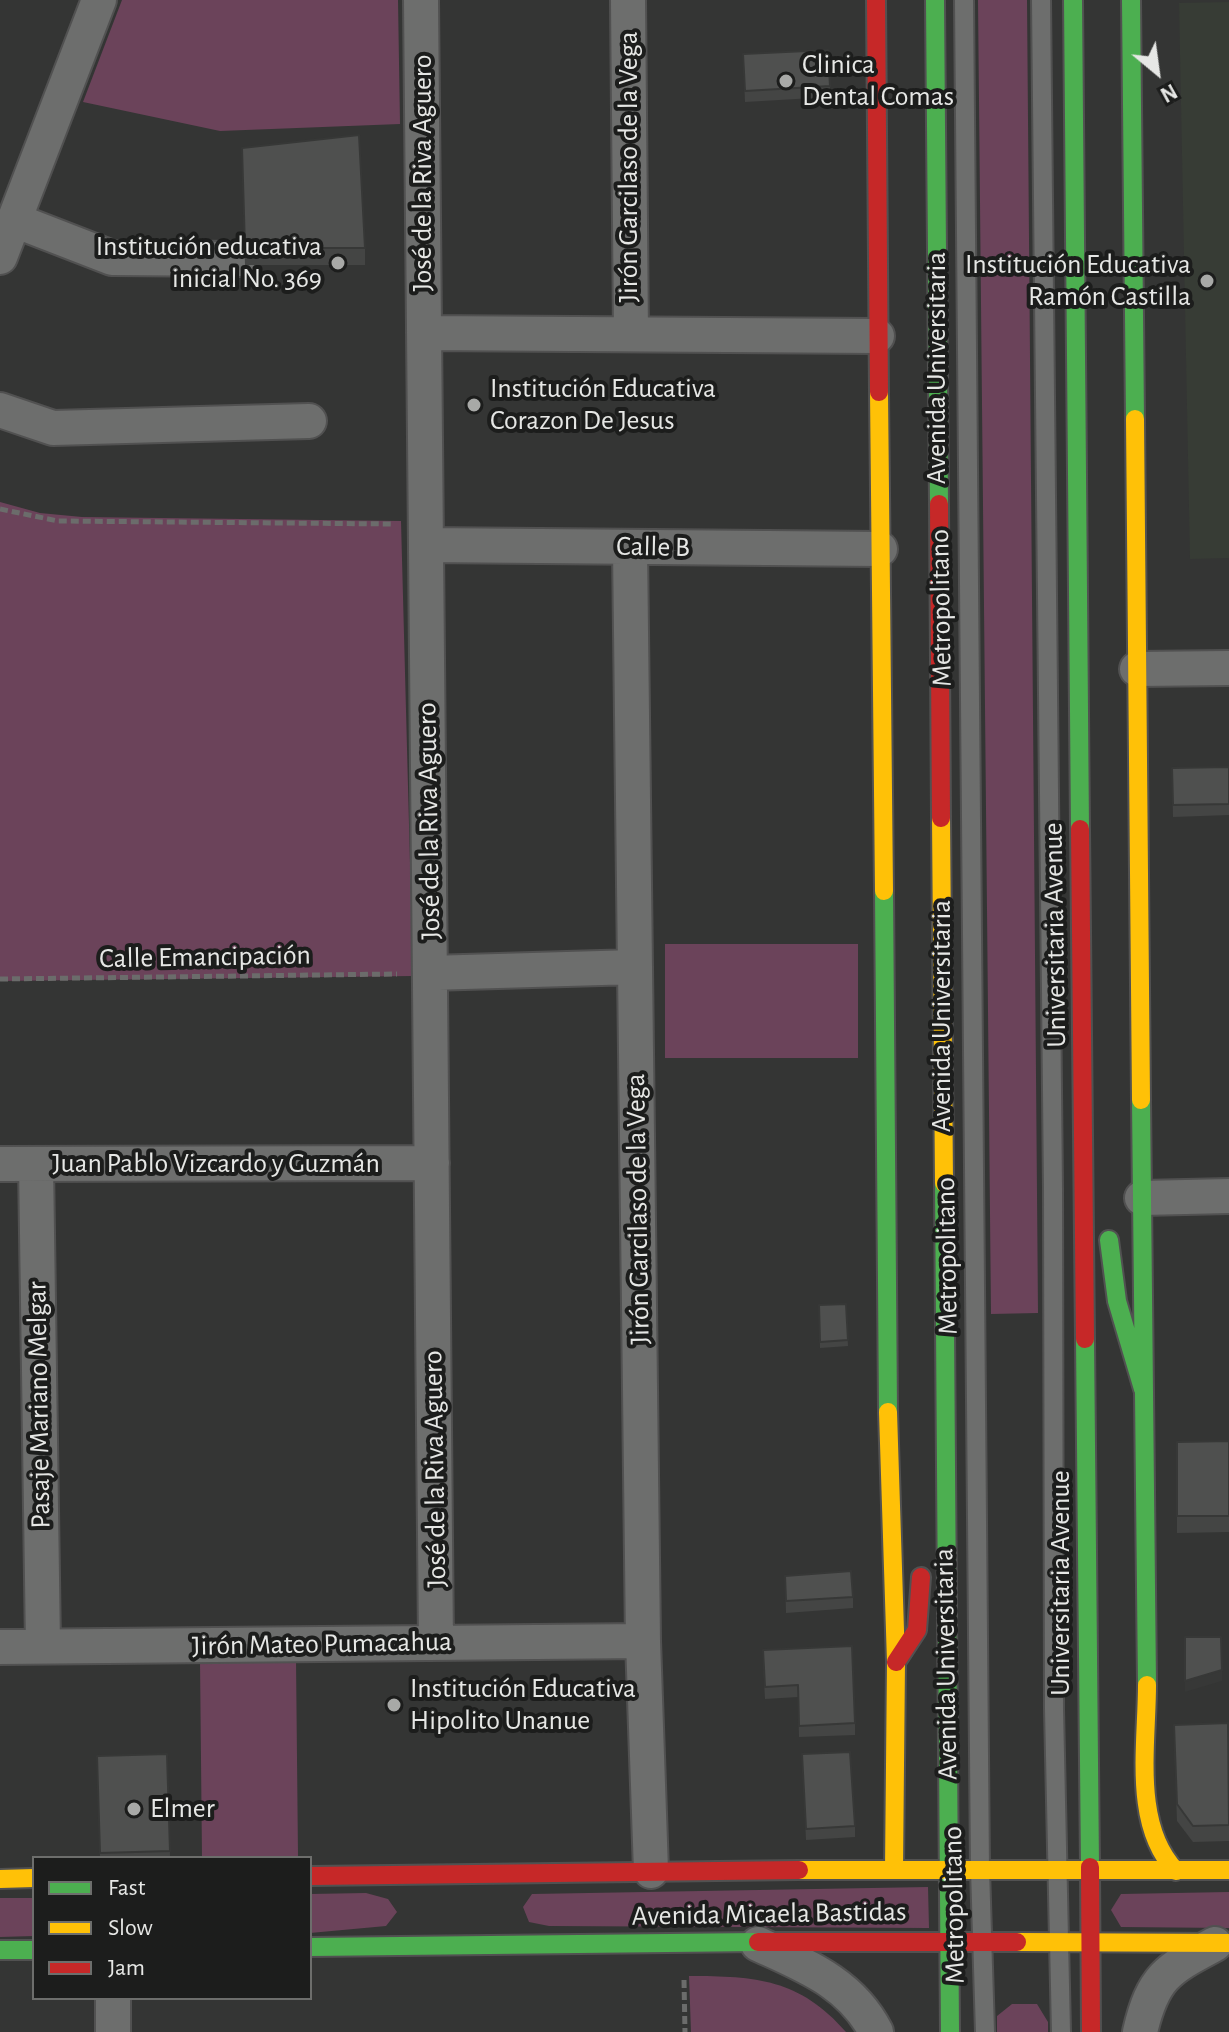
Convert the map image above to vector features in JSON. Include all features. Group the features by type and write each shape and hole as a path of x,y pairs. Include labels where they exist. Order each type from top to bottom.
{"main road":[{"name":"Avenida Universitaria","path":"876,0 889,1482 896,1662 894,1869"},
{"path":"922,0 935,29"},
{"name":"Avenida Universitaria","path":"935,0 950,2032"},
{"name":"Universitaria Avenue","path":"1073,0 1090,1870"},
{"path":"1131,0 1148,1818 1160,1854 1176,1871"},
{"path":"1085,1156 1101,1183 1103,1198"},
{"path":"1107,1227 1117,1301 1143,1389"},
{"path":"924,1524 945,1498"},
{"path":"896,1662 917,1630 922,1555"},
{"name":"Avenida Micaela Bastidas","path":"312,1876 894,1869 1229,1870"},
{"path":"1090,1870 1091,2032"},
{"path":"504,1896 527,1873"},
{"path":"397,1874 420,1898"},
{"path":"0,1879 32,1878"},
{"path":"505,1923 527,1944"},
{"path":"396,1946 420,1924"},
{"name":"Avenida Micaela Bastidas","path":"312,1947 949,1940 1223,1943"},
{"path":"0,1950 32,1950"}],"street":[{"path":"0,255 99,0"},
{"name":"José de la Riva Aguero","path":"421,0 426,545 420,974 432,1163 436,1643"},
{"name":"Jirón Garcilaso de la Vega","path":"628,0 631,334"},
{"path":"14,220 112,258 240,259"},
{"path":"424,333 877,336"},
{"path":"0,410 53,428 309,421"},
{"name":"Calle B","path":"426,545 880,549"},
{"name":"Jirón Garcilaso de la Vega","path":"630,547 643,1641 651,1871"},
{"path":"1137,669 1229,668"},
{"path":"420,974 635,967"},
{"name":"Juan Pablo Vizcardo y Guzmán","path":"0,1164 432,1163"},
{"name":"Pasaje Mariano Melgar","path":"36,1164 43,1646"},
{"path":"1142,1198 1229,1196"},
{"name":"Jirón Mateo Pumacahua","path":"0,1647 643,1641"},
{"path":"754,1942 831,1977 867,2013 876,2032"},
{"path":"1140,2032 1147,2005 1168,1969 1223,1943"},
{"path":"113,2000 113,2032"}],"lane":[{"name":"Metropolitano","path":"964,0 980,1869 985,2032"},
{"path":"1041,0 1061,2032"}],"path":[{"path":"0,509 58,521 397,524"},
{"name":"Calle Emancipación","path":"0,979 420,974"},
{"path":"684,1943 685,2032"}],"shaded area":[{"path":"122,0 398,0 400,124 220,131 83,102"},
{"path":"978,0 1027,0 1038,1313 991,1314"},
{"name":"Institución Educativa Ramón Castilla","path":"1229,2 1229,558 1190,559 1179,3"},
{"path":"0,502 40,513 82,517 401,521 413,976 0,981"},
{"path":"665,944 858,944 858,1058 665,1058"},
{"path":"296,1659 298,1856 202,1856 200,1661"},
{"path":"928,1887 929,1928 549,1926 529,1922 523,1907 532,1894"},
{"path":"1229,1892 1229,1928 1121,1927 1111,1910 1121,1894"},
{"path":"366,1893 388,1899 397,1912 386,1926 312,1933 312,1894"},
{"path":"0,1898 32,1898 32,1936 0,1937"},
{"path":"689,1976 735,1977 775,1984 811,2001 846,2032 691,2032"},
{"path":"1012,2004 1037,2004 1048,2022 1048,2032 997,2032 997,2016"}],"building":[{"name":"Clinica Dental Comas","path":"828,50 830,86 745,91 743,54"},
{"path":"359,135 365,248 245,248 242,148"},
{"path":"1229,767 1229,804 1173,805 1172,768"},
{"path":"846,1304 848,1340 820,1342 819,1305"},
{"path":"1229,1441 1229,1516 1177,1516 1177,1442"},
{"path":"851,1571 853,1597 786,1601 785,1576"},
{"path":"1185,1637 1221,1637 1222,1670 1185,1681"},
{"path":"852,1646 855,1723 799,1726 798,1685 765,1687 763,1650"},
{"path":"1228,1723 1229,1825 1193,1826 1177,1804 1174,1725"},
{"path":"850,1752 855,1826 806,1829 802,1754"},
{"name":"Elmer","path":"167,1754 170,1851 100,1853 97,1756"}],"traffic: fast":[{"path":"935,0 939,504"},
{"path":"1073,0 1080,829"},
{"path":"1131,0 1135,419"},
{"path":"884,891 888,1412"},
{"path":"1141,1100 1147,1685"},
{"path":"944,1183 950,2032"},
{"path":"1109,1240 1117,1301 1143,1389"},
{"path":"1085,1339 1090,1867"},
{"path":"312,1947 758,1942"},
{"path":"0,1950 32,1950"}],"traffic: slow":[{"path":"879,392 884,891"},
{"path":"1135,419 1141,1100"},
{"path":"941,818 944,1183"},
{"path":"888,1412 896,1662 894,1869"},
{"path":"1147,1685 1147,1808 1162,1852 1176,1871"},
{"path":"799,1870 1229,1870"},
{"path":"0,1879 32,1878"},
{"path":"1017,1942 1229,1943"}],"traffic: jam":[{"path":"876,0 879,392"},
{"path":"939,504 941,818"},
{"path":"1080,829 1085,1339"},
{"path":"896,1662 917,1630 921,1577"},
{"path":"1090,1867 1091,2032"},
{"path":"312,1876 799,1870"},
{"path":"758,1942 1017,1942"}],"place":[{"name":"Clinica Dental Comas","path":"786,81"},
{"name":"Institución educativa inicial No. 369","path":"338,263"},
{"name":"Institución Educativa Ramón Castilla","path":"1207,281"},
{"name":"Institución Educativa Corazon De Jesus","path":"474,405"},
{"name":"Institución Educativa Hipolito Unanue","path":"394,1705"},
{"name":"Elmer","path":"134,1809"}]}
